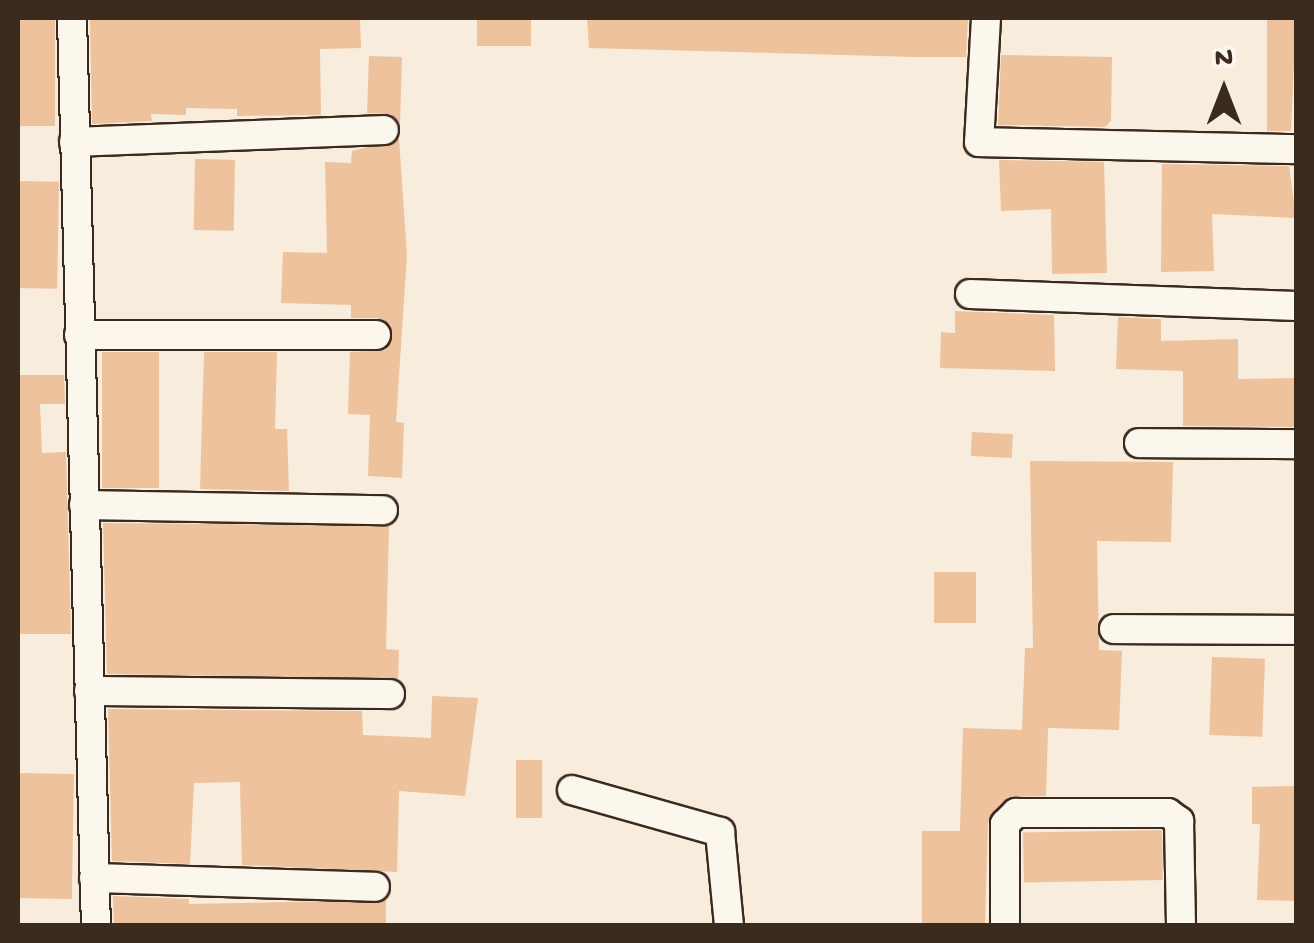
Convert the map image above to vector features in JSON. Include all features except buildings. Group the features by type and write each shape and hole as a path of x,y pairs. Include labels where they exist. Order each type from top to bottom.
{"street":[{"path":"72,18 96,926"},
{"path":"986,18 979,142 1296,149"},
{"path":"74,142 384,130"},
{"path":"970,294 1296,306"},
{"path":"79,335 376,335"},
{"path":"1138,443 1296,444"},
{"path":"84,505 383,510"},
{"path":"1114,629 1296,630"},
{"path":"89,690 390,694"},
{"path":"572,790 720,832 729,926"},
{"path":"1005,926 1005,824 1016,813 1168,813 1179,821 1181,926"},
{"path":"94,878 375,887"}]}
